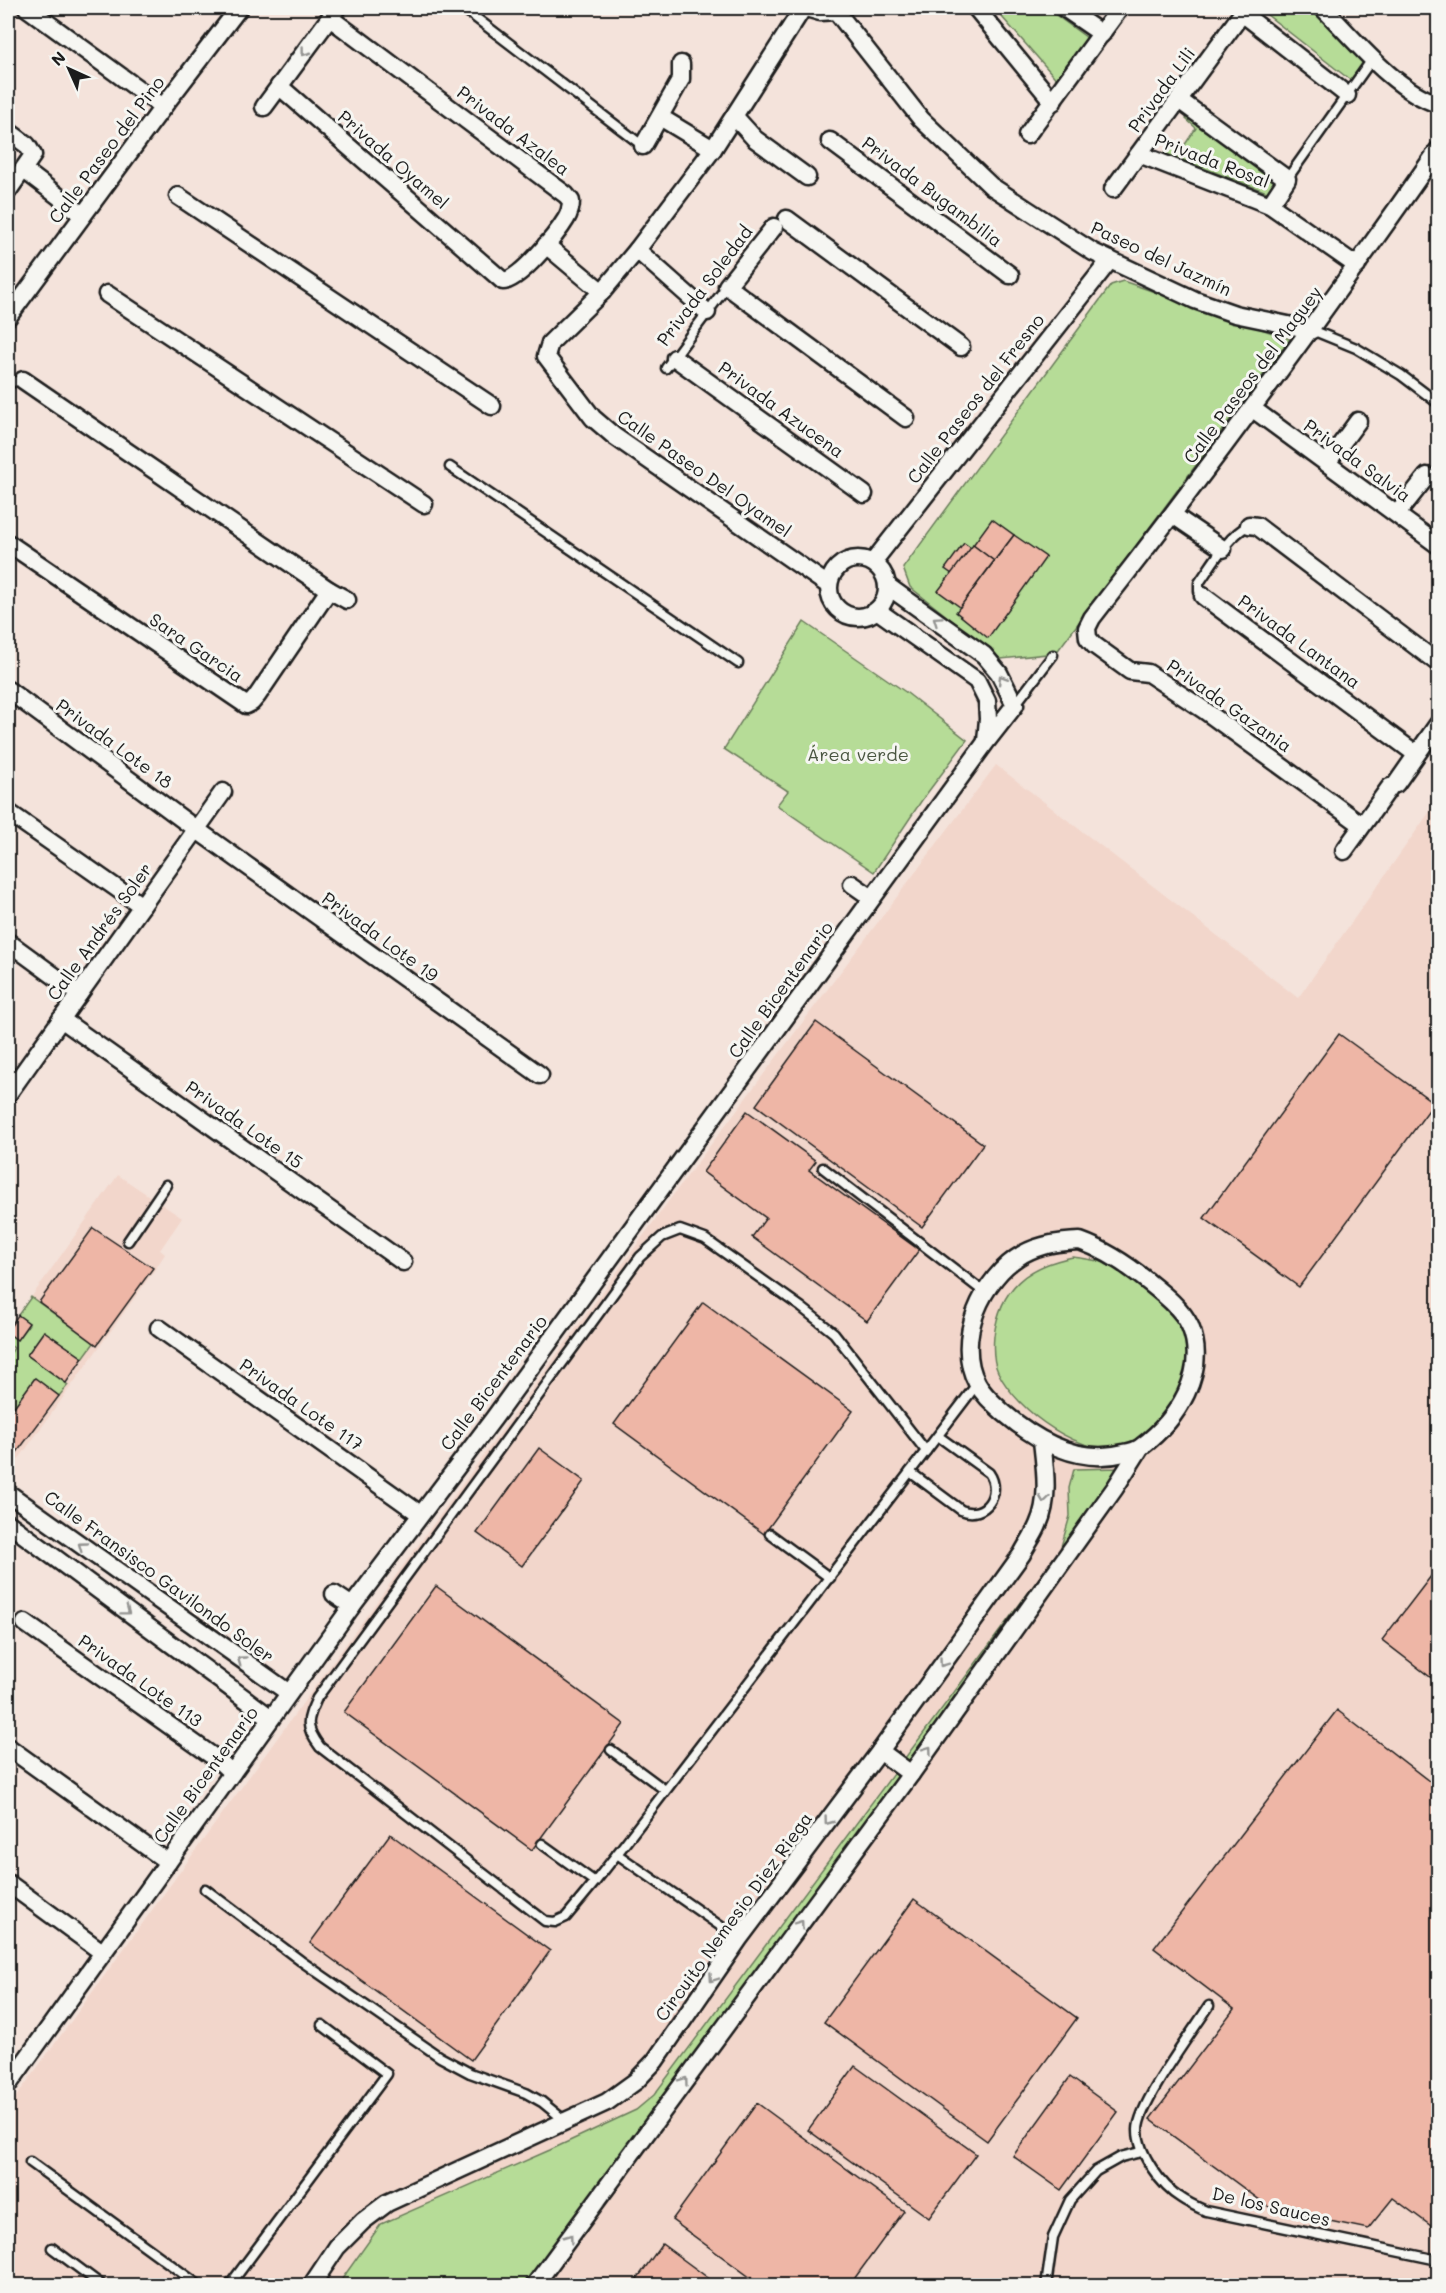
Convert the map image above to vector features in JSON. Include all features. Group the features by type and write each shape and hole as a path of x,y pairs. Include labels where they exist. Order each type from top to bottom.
{"street":[{"path":"27,8 163,107"},
{"name":"Calle Paseo del Pino","path":"8,317 239,8"},
{"path":"546,245 602,292 637,250 713,149 804,8 820,12 838,9"},
{"path":"976,8 1053,102"},
{"path":"1064,8 1101,34"},
{"path":"1027,135 1120,8"},
{"path":"1323,8 1395,78 1438,104"},
{"name":"Paseo del Jazmín","path":"838,9 921,119 992,186 1093,252 1195,300 1235,314 1312,330"},
{"name":"Privada Lili","path":"1113,189 1244,10 1347,94"},
{"path":"264,107 334,13"},
{"name":"Privada Azalea","path":"334,13 572,201 567,218 546,245"},
{"path":"643,146 681,79 681,64"},
{"name":"Privada Oyamel","path":"279,86 503,281 512,278 546,245"},
{"name":"Privada Rosal","path":"1179,100 1287,179 1270,205"},
{"path":"660,117 713,149"},
{"path":"735,117 755,139 807,177"},
{"path":"8,131 33,155 8,191"},
{"name":"Privada Bugambilia","path":"830,141 1010,275"},
{"name":"Calle Paseos del Maguey","path":"1092,618 1173,515 1312,330 1438,150"},
{"name":"Privada Rosal","path":"1139,154 1270,205 1357,266"},
{"path":"24,170 83,215"},
{"path":"178,196 492,406"},
{"name":"Privada Soledad","path":"727,286 781,223 961,346"},
{"path":"637,250 706,312"},
{"name":"Calle Paseos del Fresno","path":"873,562 1110,260"},
{"path":"727,286 906,417"},
{"name":"Calle Paseo Del Oyamel","path":"602,292 550,343 546,356 593,418 614,436 828,585"},
{"path":"108,294 424,504"},
{"name":"Privada Azucena","path":"670,363 864,494"},
{"path":"15,383 347,600"},
{"name":"Privada Salvia","path":"1253,408 1438,545"},
{"path":"1327,463 1358,421"},
{"path":"1397,514 1427,476"},
{"path":"1173,515 1223,549"},
{"name":"Privada Lantana","path":"1250,525 1257,526 1438,663"},
{"name":"Sara Garcia","path":"8,543 246,705 257,696 329,590"},
{"path":"889,586 885,603 878,610 864,616 845,615 832,602 828,585 831,575 845,561 864,559 873,562 880,569 889,586 984,655 999,674 1015,705"},
{"name":"Privada Lantana","path":"1203,596 1416,754"},
{"path":"878,610 977,681 987,701 986,742"},
{"name":"Privada Gazania","path":"1092,618 1088,628 1088,638 1094,645 1130,671 1148,673 1204,710 1362,825"},
{"name":"Privada Lote 18","path":"8,690 197,830"},
{"name":"Calle Bicentenario","path":"8,2085 351,1606 508,1398 1015,705"},
{"path":"1344,851 1438,724"},
{"name":"Calle Andrés Soler","path":"8,1094 13,1077 61,1019 223,792"},
{"path":"8,812 142,906"},
{"name":"Privada Lote 19","path":"197,830 540,1075"},
{"path":"852,884 872,898"},
{"path":"8,942 79,994"},
{"name":"Privada Lote 15","path":"61,1019 403,1262"},
{"path":"534,2286 911,1774 1115,1488 1139,1450 1156,1434 1185,1398 1195,1371 1197,1347 1189,1324 1167,1297 1103,1249 1080,1241 1051,1243 1023,1254 1007,1266 984,1292 968,1333 968,1357 977,1384 990,1401 1016,1422 1042,1441 1069,1452 1110,1457 1139,1450"},
{"name":"Privada Lote 117","path":"159,1328 420,1514"},
{"name":"Circuito Nemesio Diez Riega","path":"311,2286 337,2247 363,2221 387,2203 607,2102 636,2081 655,2061 739,1939 880,1751 1022,1554 1039,1523 1045,1498 1042,1441"},
{"name":"Calle Fransisco Gavilondo Soler","path":"8,1493 289,1693"},
{"path":"29,1538 42,1517"},
{"path":"8,1523 271,1718"},
{"path":"334,1594 351,1606"},
{"name":"Privada Lote 113","path":"25,1623 218,1760 232,1773"},
{"path":"8,1747 168,1862"},
{"path":"880,1751 911,1774"},
{"path":"8,1883 102,1952"}],"lane":[{"path":"463,8 643,146"},
{"path":"1287,179 1373,58"},
{"name":"Privada Soledad","path":"670,363 727,286"},
{"path":"1312,330 1356,348 1401,375 1438,403"},
{"path":"450,466 738,663"},
{"name":"Privada Lantana","path":"1203,596 1199,591 1198,583 1237,533 1250,525"},
{"path":"1015,705 1053,655"},
{"path":"823,1168 984,1292"},
{"path":"128,1241 166,1185"},
{"path":"926,1451 834,1333 801,1306 705,1239 680,1230 662,1237 640,1257 317,1698 307,1719 310,1735 320,1747 545,1921 555,1922 566,1917 830,1578 977,1384"},
{"path":"910,1472 970,1514 980,1511 991,1501 996,1489 989,1473 938,1436"},
{"path":"770,1534 830,1578"},
{"path":"611,1750 665,1790"},
{"path":"542,1844 595,1882"},
{"path":"617,1854 739,1939"},
{"path":"205,1889 301,1961 440,2056 470,2073 526,2093 542,2102 564,2120"},
{"path":"1046,2286 1053,2237 1070,2200 1096,2171 1122,2157 1141,2152 1138,2129 1144,2106 1209,2006"},
{"path":"229,2286 387,2074 322,2025"},
{"name":"De los Sauces","path":"1141,2152 1160,2178 1179,2198 1206,2211 1438,2260"},
{"path":"30,2162 200,2286"},
{"path":"52,2248 103,2286"}],"shaded area":[{"path":"996,765 1298,998 1438,800 1438,2285 8,2285 8,2097 13,2101 676,1191"},
{"path":"118,1175 182,1218 160,1250 165,1254 156,1268 8,1474 8,1330"}],"green space":[{"path":"994,8 1046,8 1090,40 1060,83"},
{"path":"1270,8 1319,8 1370,60 1354,83 1266,14"},
{"path":"1191,115 1282,178 1272,194 1164,153 1169,146 1180,152 1196,128 1186,119"},
{"path":"1123,281 1290,339 1056,653 1001,659 910,587 903,568 1111,285"},
{"name":"Área verde","path":"804,622 907,693 967,740 922,800 874,872 777,805 788,791 724,749"},
{"path":"1073,1257 1108,1264 1133,1278 1164,1304 1180,1323 1188,1340 1190,1369 1175,1412 1168,1420 1128,1446 1111,1449 1092,1446 1053,1429 1020,1402 1007,1387 996,1368 994,1336 997,1319 1010,1292 1029,1273 1042,1266"},
{"path":"31,1297 94,1343 83,1358 44,1331 27,1355 68,1385 59,1396 35,1378 8,1415 8,1357 14,1348 8,1344 8,1333 17,1340 29,1324 18,1315"},
{"path":"1121,1468 536,2285 337,2286 381,2224 636,2110 654,2095 1060,1550 1070,1516 1069,1488 1074,1469"}],"building":[{"path":"992,519 1014,535 994,561 973,545"},
{"path":"1014,535 1046,557 988,638 956,612"},
{"path":"964,543 971,548 952,574 945,569"},
{"path":"973,545 994,561 960,607 938,591"},
{"path":"816,1022 983,1144 922,1227 756,1105"},
{"path":"1339,1034 1434,1103 1299,1287 1204,1218"},
{"path":"747,1111 816,1161 809,1170 919,1250 867,1321 752,1237 766,1218 703,1172"},
{"path":"93,1228 153,1268 97,1345 39,1302"},
{"path":"703,1302 853,1411 764,1534 614,1424"},
{"path":"18,1315 29,1323 17,1340 8,1333 8,1330"},
{"path":"44,1331 83,1358 66,1383 27,1355"},
{"path":"35,1378 59,1396 12,1459 8,1456 8,1415"},
{"path":"539,1448 584,1481 522,1566 477,1533"},
{"path":"1438,1567 1438,1683 1382,1640"},
{"path":"436,1586 624,1724 532,1850 344,1712"},
{"path":"1337,1710 1438,1788 1438,2231 1393,2198 1368,2229 1272,2209 1150,2119 1234,2009 1154,1948"},
{"path":"390,1834 550,1951 471,2060 310,1943"},
{"path":"914,1899 1077,2018 987,2141 824,2022"},
{"path":"855,2066 976,2154 929,2218 808,2130"},
{"path":"1070,2077 1118,2112 1061,2190 1013,2156"},
{"path":"757,2103 904,2211 849,2286 762,2286 672,2220"},
{"path":"662,2244 719,2286 632,2286"}]}
